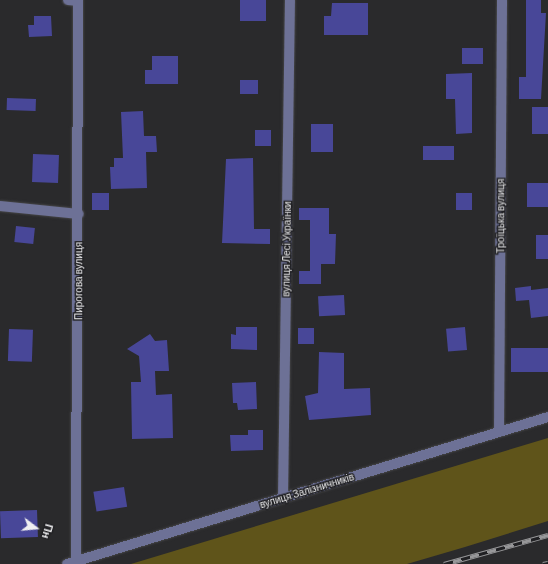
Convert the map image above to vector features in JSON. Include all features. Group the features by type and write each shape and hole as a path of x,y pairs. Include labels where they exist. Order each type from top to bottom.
{"street":[{"name":"Пирогова вулиця","path":"71,563 79,214 75,0"},
{"name":"вулиця Лесі Українки","path":"283,498 290,0"},
{"name":"Троїцька вулиця","path":"499,432 502,0"},
{"path":"0,206 79,214"},
{"name":"вулиця Залізничників","path":"71,563 548,417"}],"shaded area":[{"path":"548,438 548,521 465,547 407,564 131,564"}],"building":[{"path":"240,0 266,0 266,21 240,21"},
{"path":"526,0 541,0 541,13 546,13 541,99 519,99 519,77 526,77"},
{"path":"332,3 368,3 368,35 324,35 324,16 331,16"},
{"path":"34,16 51,16 52,36 29,37 28,25 34,25"},
{"path":"462,48 483,48 483,64 462,64"},
{"path":"152,56 178,56 178,84 145,84 145,70 152,70"},
{"path":"472,73 472,133 456,134 455,99 446,99 446,74"},
{"path":"240,80 258,80 258,94 240,94"},
{"path":"7,98 36,99 36,111 7,110"},
{"path":"532,107 548,107 548,134 532,134"},
{"path":"143,111 144,136 156,136 157,152 146,152 147,188 111,189 110,167 114,167 114,158 123,158 121,112"},
{"path":"311,124 333,124 333,152 311,152"},
{"path":"255,130 271,130 271,146 255,146"},
{"path":"423,146 454,146 454,160 423,160"},
{"path":"33,154 59,155 58,183 32,182"},
{"path":"253,158 254,229 270,229 270,244 222,243 226,159"},
{"path":"527,183 548,183 548,207 527,207"},
{"path":"92,193 109,193 109,210 92,210"},
{"path":"456,193 472,193 472,210 456,210"},
{"path":"299,208 329,208 329,234 336,234 335,264 321,264 321,284 299,284 299,271 310,271 310,220 299,220"},
{"path":"16,226 35,228 33,244 14,242"},
{"path":"536,235 548,235 548,259 536,259"},
{"path":"531,286 531,290 548,288 548,316 531,318 529,300 516,301 515,288"},
{"path":"344,295 345,315 319,316 318,296"},
{"path":"236,327 257,327 257,350 231,349 231,334 236,335"},
{"path":"465,327 467,350 448,352 446,329"},
{"path":"298,328 314,328 314,344 298,344"},
{"path":"9,329 33,330 32,362 8,361"},
{"path":"150,334 155,341 167,340 169,371 155,371 156,395 172,394 173,438 132,439 131,382 141,382 139,356 127,349"},
{"path":"511,348 548,348 548,372 511,372"},
{"path":"319,352 344,353 344,389 370,388 371,415 309,420 305,396 318,393"},
{"path":"256,382 257,409 238,410 237,403 233,403 232,383"},
{"path":"248,430 263,430 263,450 231,451 230,435 248,435"},
{"path":"124,487 127,507 97,512 93,492"},
{"path":"37,510 38,537 1,538 0,511"}],"railway":[{"path":"444,564 548,535"},
{"path":"543,564 548,563"}]}
